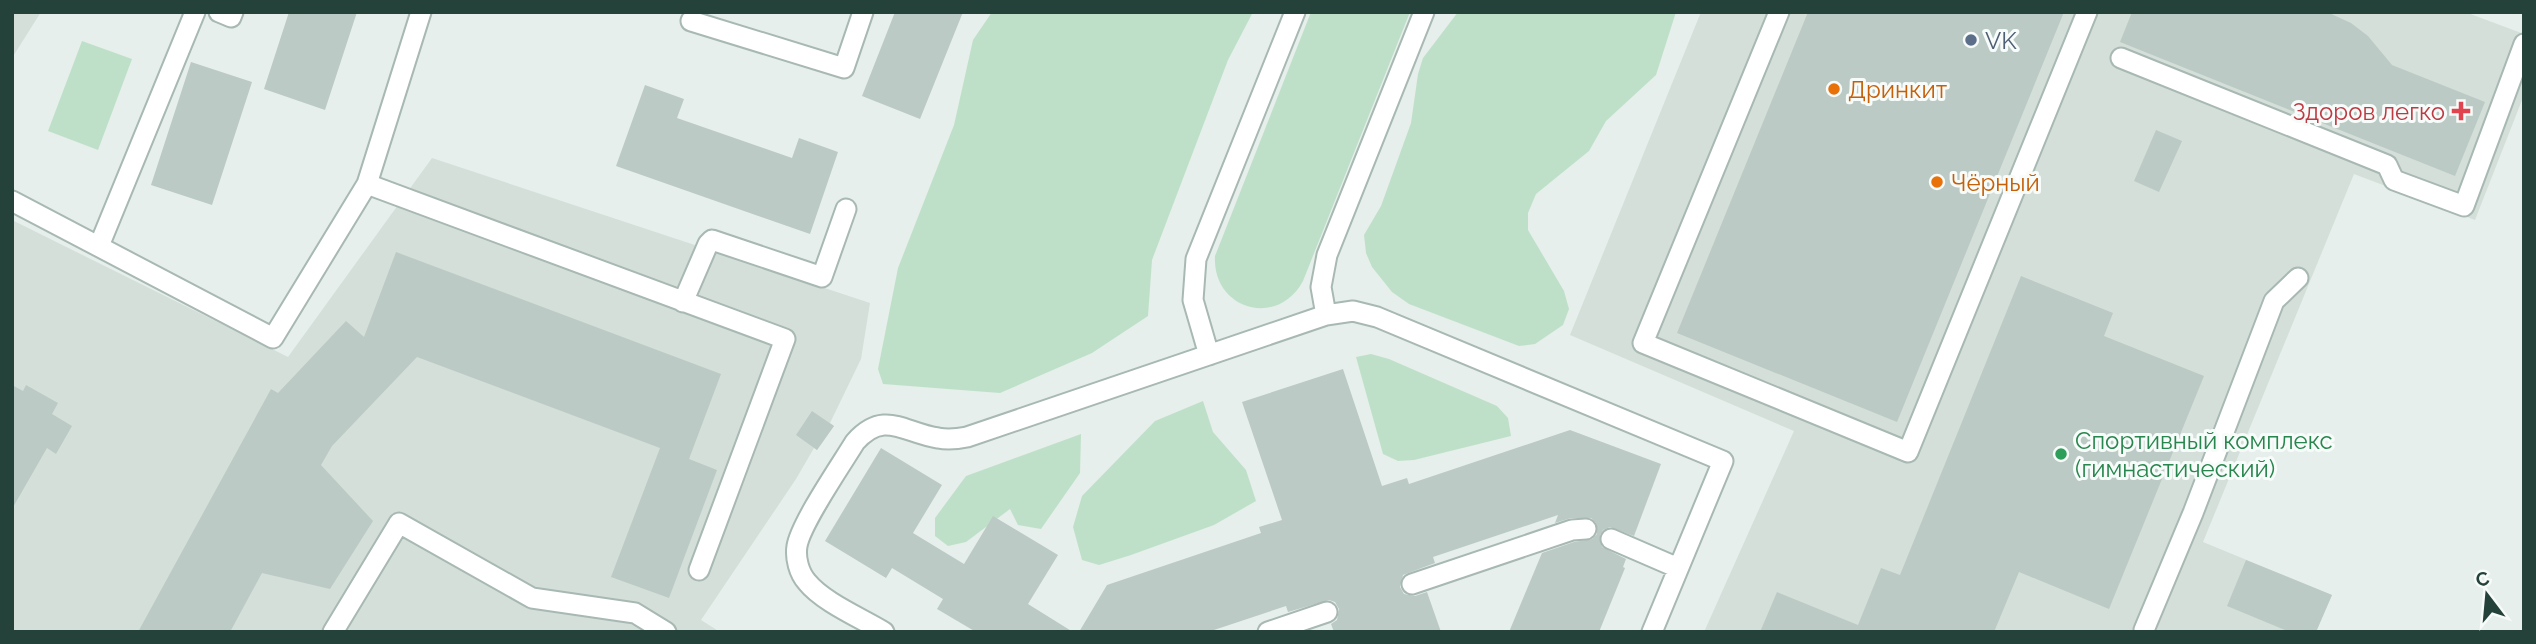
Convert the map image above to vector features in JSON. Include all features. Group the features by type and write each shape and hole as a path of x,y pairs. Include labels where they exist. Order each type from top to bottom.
{"lane":[{"path":"99,246 195,12"},
{"path":"219,12 231,17 233,12"},
{"path":"12,201 273,338 367,184 421,12"},
{"path":"691,21 844,68 863,12"},
{"path":"1209,355 1193,300 1196,259 1295,12"},
{"path":"1326,315 1321,287 1327,255 1424,12"},
{"path":"1779,12 1643,343 1908,452 2087,12"},
{"path":"2121,58 2387,164 2394,180 2464,206 2524,44"},
{"path":"367,184 785,339 699,570"},
{"path":"683,302 712,240 822,276 846,209"},
{"path":"2145,631 2274,301 2298,278"},
{"path":"884,632 819,594 801,574 797,557 803,530 864,431 876,425 889,424 938,438 967,437 1326,315 1353,311 1377,317 1723,461 1652,632"},
{"path":"334,632 399,523 532,598 635,613 666,632"},
{"path":"1412,584 1572,530 1586,529"},
{"path":"1611,539 1678,568"},
{"path":"1268,632 1327,612"}],"shaded area":[{"path":"12,12 41,12 12,58"},
{"path":"1701,12 2465,12 2524,34 2524,95 2475,220 2354,174 2203,542 2332,595 2316,632 1704,632 1794,431 1570,335"},
{"path":"432,158 870,303 861,359 830,423 834,426 817,450 814,448 701,620 720,632 12,632 12,220 288,357"}],"green space":[{"path":"992,12 1253,12 1228,60 1152,260 1148,316 1092,353 1000,393 883,384 878,369 898,268 954,125 973,40"},
{"path":"1311,12 1410,12 1303,281 1292,296 1278,305 1263,308 1248,306 1235,300 1224,289 1217,274 1215,256"},
{"path":"1458,12 1676,12 1656,75 1606,121 1589,151 1536,194 1528,213 1528,230 1564,291 1569,309 1563,325 1535,344 1519,346 1409,304 1392,292 1372,267 1366,253 1364,235 1381,206 1411,123 1423,58"},
{"path":"82,41 132,59 98,150 48,131"},
{"path":"1371,354 1389,359 1497,406 1508,418 1511,436 1414,460 1398,461 1383,454 1356,357"},
{"path":"1203,401 1213,432 1246,470 1256,501 1214,525 1131,555 1099,565 1082,560 1073,527 1082,496 1155,421"},
{"path":"1081,434 1080,473 1041,529 1018,525 1010,509 966,542 948,546 935,536 935,518 966,476"}],"building":[{"path":"289,12 357,12 325,110 264,89"},
{"path":"895,12 963,12 920,119 862,96"},
{"path":"1808,12 2064,12 1897,422 1677,333"},
{"path":"2132,12 2327,12 2351,23 2368,36 2392,65 2485,102 2455,176 2120,42"},
{"path":"191,62 252,82 212,205 151,185"},
{"path":"645,85 684,99 677,118 792,158 799,138 838,152 810,234 616,166"},
{"path":"2156,130 2182,141 2159,192 2134,181"},
{"path":"396,252 721,374 689,459 717,470 669,598 611,577 660,448 417,357 332,446 321,465 373,521 330,589 262,573 230,632 138,632 271,389 278,393 346,321 364,337"},
{"name":"Спортивный комплекс (гимнастический)","path":"2021,276 2113,313 2104,336 2204,376 2109,609 2019,572 1994,632 1760,632 1777,592 1858,625 1881,568 1900,575"},
{"path":"1343,369 1382,486 1407,478 1409,484 1570,430 1661,464 1634,536 1610,527 1600,535 1602,547 1626,559 1625,568 1599,632 1509,632 1542,553 1592,539 1597,534 1596,523 1591,518 1571,518 1555,523 1558,515 1433,557 1435,563 1403,575 1400,587 1404,594 1415,596 1427,592 1441,632 1334,632 1331,624 1337,620 1339,609 1335,602 1329,600 1288,612 1286,606 1208,632 1079,632 1107,585 1261,533 1259,527 1282,520 1242,402"},
{"path":"12,385 23,391 26,385 58,403 52,414 72,426 56,454 47,448 12,509"},
{"path":"812,411 834,426 817,450 796,435"},
{"path":"881,448 942,485 913,533 964,564 993,516 1058,555 1028,604 1073,632 976,632 937,609 943,599 892,568 886,578 825,541"},
{"path":"2246,560 2332,595 2316,632 2290,632 2227,606"}],"place":[{"name":"VK","path":"1971,40"},
{"name":"Дринкит","path":"1834,89"},
{"name":"Здоров легко","path":"2461,111"},
{"name":"Чёрный","path":"1937,182"},
{"name":"Спортивный комплекс (гимнастический)","path":"2061,454"}]}
